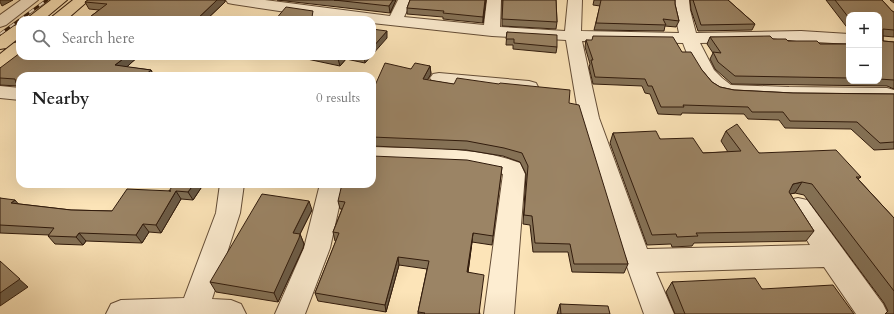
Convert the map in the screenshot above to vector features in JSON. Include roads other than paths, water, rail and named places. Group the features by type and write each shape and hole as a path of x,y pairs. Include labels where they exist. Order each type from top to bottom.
{"highway":[{"path":"38,16 60,0"},
{"path":"61,16 82,0"},
{"path":"0,44 16,32"},
{"path":"0,63 16,50"}],"street":[{"path":"0,22 31,0"},
{"path":"233,0 351,16"},
{"path":"395,20 405,0"},
{"path":"492,31 494,0"},
{"path":"575,0 573,36 576,92 589,118 638,261 659,314"},
{"path":"682,0 688,38 710,75 719,85 726,89 892,96"},
{"path":"376,18 492,31 573,36 688,38 801,36 846,39"},
{"path":"439,78 545,89"},
{"path":"0,92 16,94"},
{"path":"376,155 438,158 500,164 512,169 514,174 499,314"},
{"path":"194,312 228,214 231,188"},
{"path":"290,314 317,248 331,188"},
{"path":"795,202 831,256 873,314"},
{"path":"638,261 831,256"},
{"path":"121,314 194,312 231,314"}],"railway":[{"path":"25,16 47,0"},
{"path":"0,34 16,22"}]}
